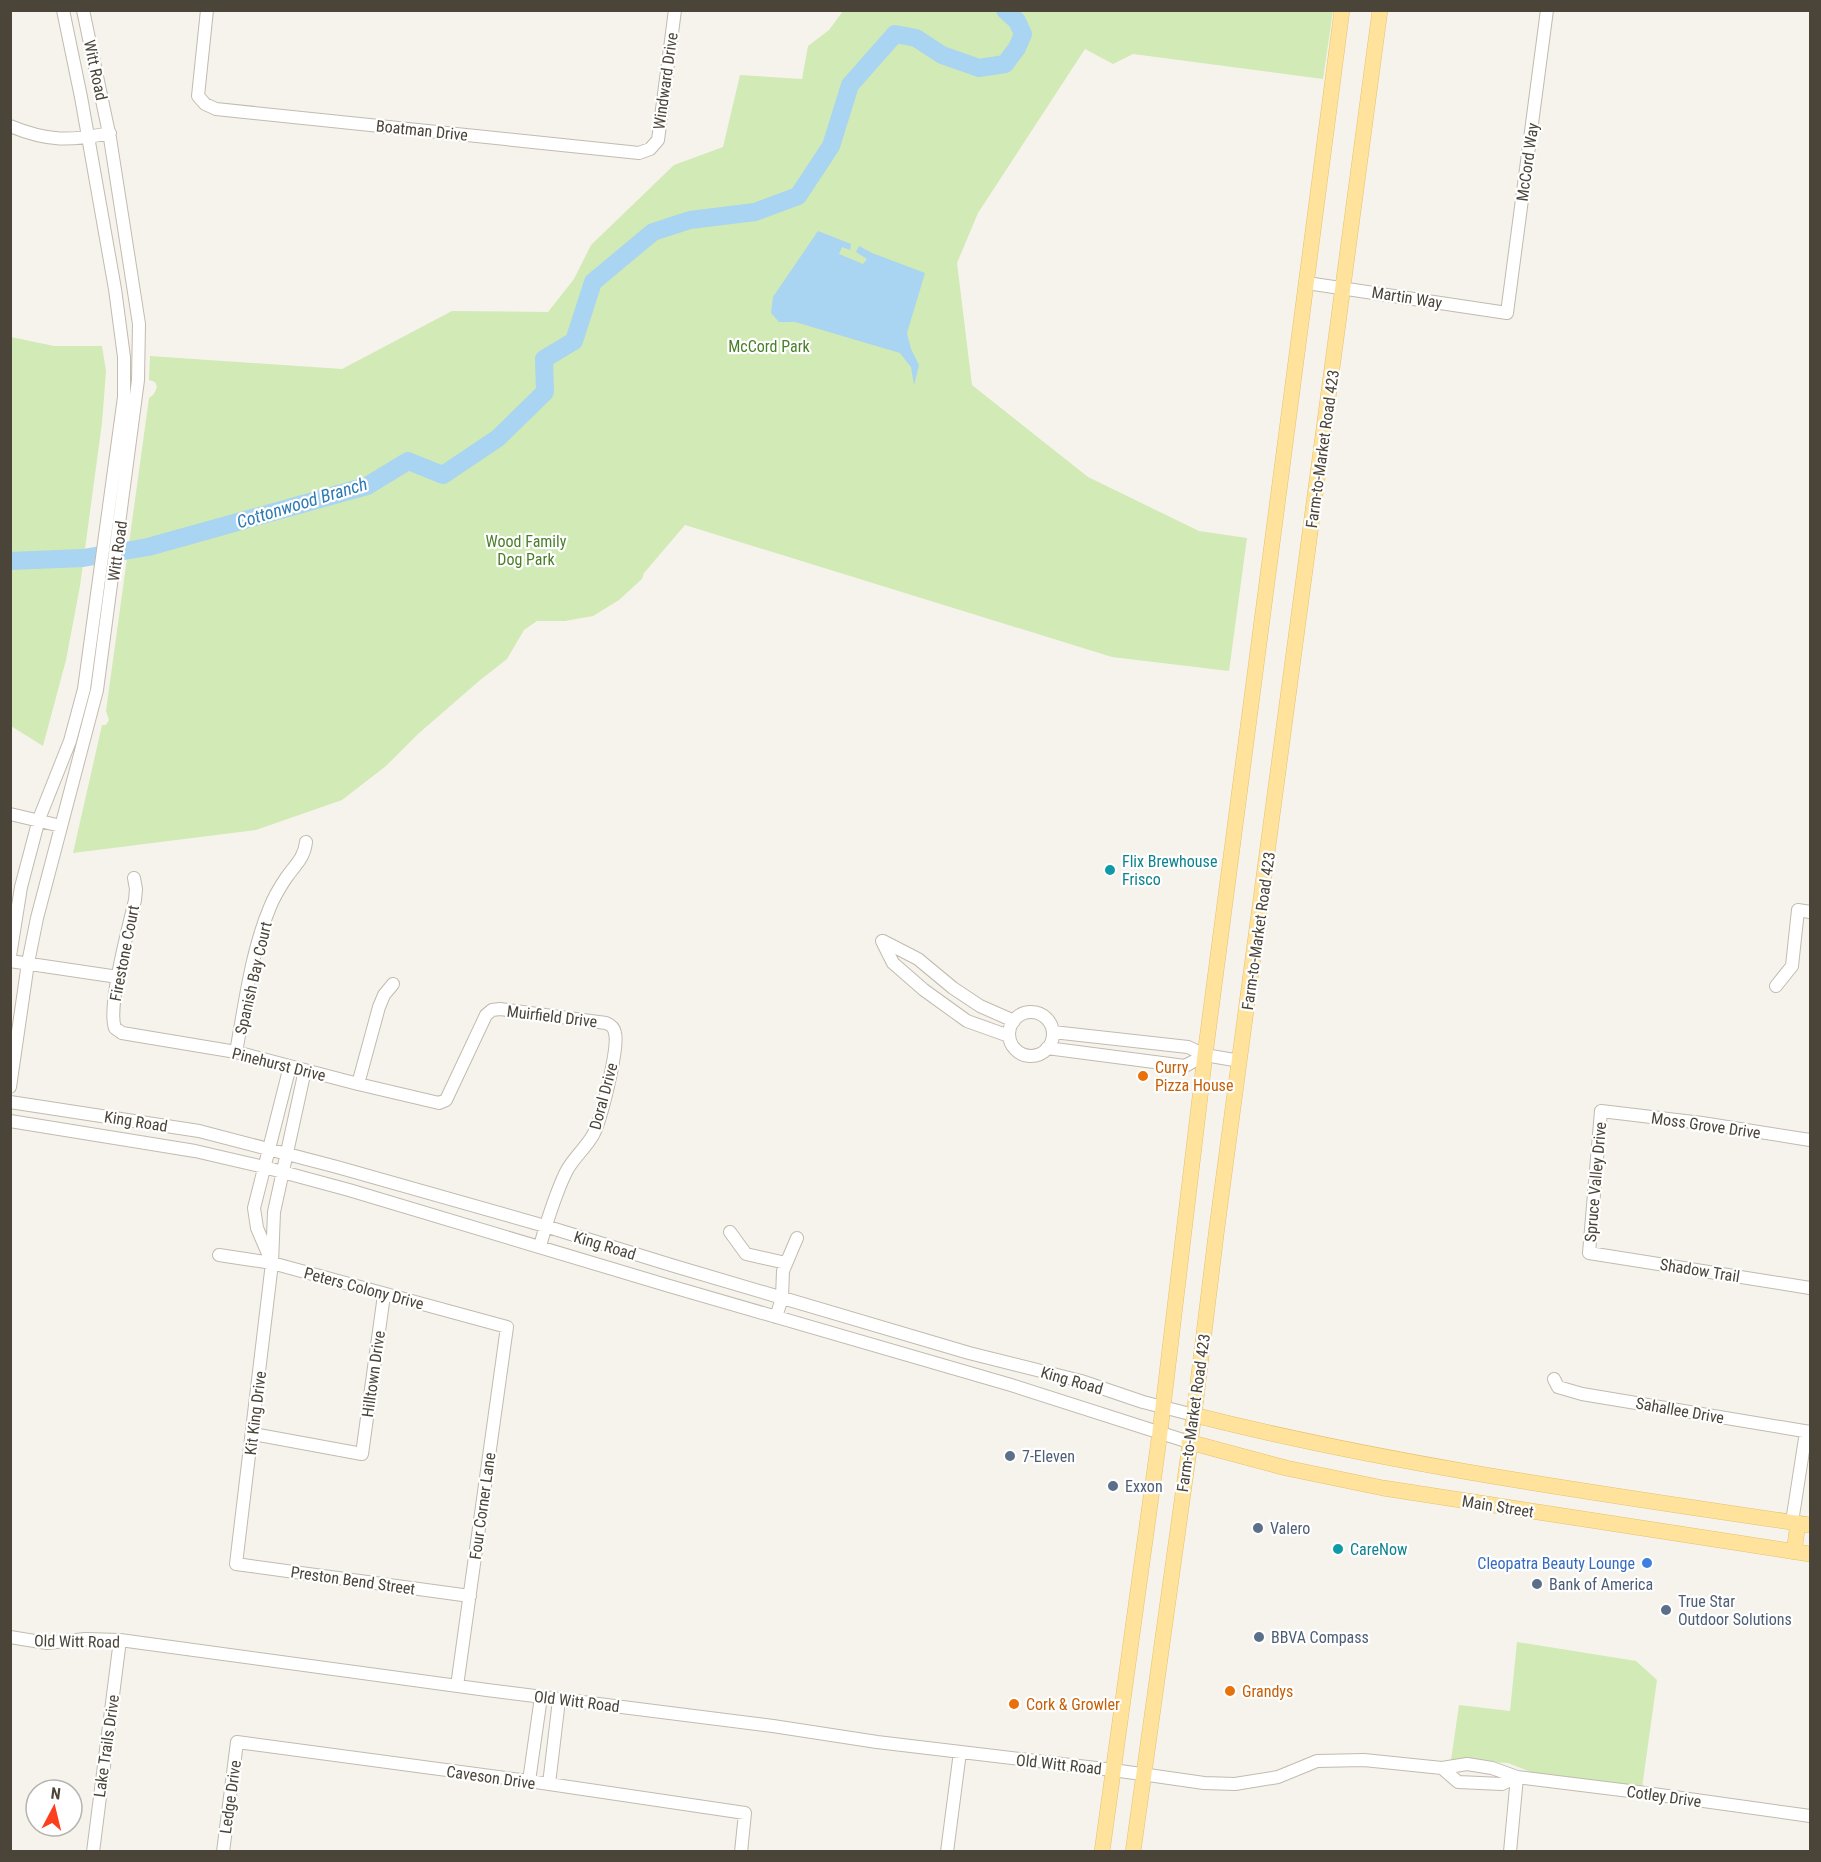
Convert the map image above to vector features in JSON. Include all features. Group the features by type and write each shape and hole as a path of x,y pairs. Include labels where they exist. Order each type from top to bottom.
{"main road":[{"name":"Farm-to-Market Road 423","path":"1102,1851 1160,1432 1205,1055 1342,10"},
{"name":"Farm-to-Market Road 423","path":"1133,1851 1194,1415 1380,10"},
{"name":"Main Street","path":"1194,1415 1285,1438 1553,1486 1800,1523"},
{"name":"Main Street","path":"1189,1442 1286,1468 1383,1488 1810,1554"},
{"path":"1794,1552 1800,1523"}],"street":[{"name":"Witt Road","path":"10,1087 37,918 95,703 102,658 121,477 124,357 115,289 63,10"},
{"name":"Witt Road","path":"10,956 21,887 39,819 70,741 82,701 138,380 138,324 110,133 83,10"},
{"name":"Boatman Drive","path":"207,10 198,96 205,104 216,109 639,153 650,149"},
{"name":"Windward Drive","path":"650,149 658,140 675,10"},
{"name":"McCord Way","path":"1506,313 1547,10"},
{"path":"10,126 31,134 62,140 110,133"},
{"name":"Martin Way","path":"1307,283 1506,313"},
{"path":"10,814 61,826"},
{"name":"Spanish Bay Court","path":"236,1052 260,934 271,905 305,853 306,842"},
{"name":"Firestone Court","path":"115,1028 112,1017 118,977 135,900 134,878"},
{"path":"1776,986 1792,966 1804,911"},
{"path":"1009,1036 967,1021 924,990 893,963 882,941 918,959 953,988 980,1006 1014,1021"},
{"path":"10,961 118,977"},
{"path":"358,1084 379,1007 384,994 393,984"},
{"name":"Muirfield Drive","path":"442,1103 446,1100 486,1015 492,1010 547,1015 606,1023 612,1026"},
{"path":"1026,1013 1041,1014 1047,1019 1053,1032 1047,1048 1036,1055 1022,1054 1016,1049 1009,1036 1014,1021 1026,1013"},
{"name":"Doral Drive","path":"540,1246 545,1226 566,1172 588,1143 598,1124 614,1052 616,1035 612,1026"},
{"name":"Pinehurst Drive","path":"115,1028 129,1035 236,1052 442,1103"},
{"path":"1053,1032 1188,1047 1205,1055 1240,1061"},
{"path":"1047,1048 1185,1066 1205,1055"},
{"name":"Kit King Drive","path":"272,1263 257,1228 254,1208 290,1066"},
{"name":"Kit King Drive","path":"236,1564 272,1263 274,1212 305,1070"},
{"name":"King Road","path":"10,1102 199,1131 269,1149 545,1226 969,1353 1081,1381 1194,1415"},
{"name":"Moss Grove Drive","path":"1601,1111 1810,1140"},
{"name":"Spruce Valley Drive","path":"1589,1253 1601,1111"},
{"name":"King Road","path":"10,1121 195,1151 264,1167 1011,1385 1189,1442"},
{"path":"730,1232 746,1254 786,1263"},
{"path":"776,1317 782,1298 783,1271 797,1238"},
{"name":"Shadow Trail","path":"1589,1253 1810,1288"},
{"name":"Peters Colony Drive","path":"219,1256 272,1263 507,1327"},
{"name":"Hilltown Drive","path":"253,1434 362,1454 384,1294"},
{"name":"Four Corner Lane","path":"458,1686 507,1327"},
{"path":"1011,1385 1016,1364"},
{"name":"Sahallee Drive","path":"1554,1379 1558,1388 1582,1394 1808,1432"},
{"path":"1800,1523 1808,1432"},
{"name":"Preston Bend Street","path":"236,1564 470,1596"},
{"name":"Old Witt Road","path":"10,1637 47,1643 86,1639 120,1640 559,1700 1204,1783 1235,1784 1278,1777 1317,1761 1364,1760 1442,1768"},
{"name":"Lake Trails Drive","path":"93,1851 120,1640"},
{"path":"529,1781 541,1697"},
{"path":"549,1785 559,1700"},
{"name":"Caveson Drive","path":"237,1742 529,1781 745,1814 741,1851"},
{"name":"Ledge Drive","path":"223,1851 237,1742"},
{"path":"947,1851 960,1752"},
{"name":"Cotley Drive","path":"1442,1768 1467,1764 1492,1768 1517,1777 1810,1816"},
{"name":"Cotley Drive","path":"1442,1768 1458,1782 1502,1784 1517,1777"},
{"path":"1510,1851 1517,1777"}],"green space":[{"name":"McCord Park","path":"843,11 1333,11 1323,79 1133,54 1113,64 1085,49 978,213 957,263 972,385 1088,477 1199,531 1247,538 1229,671 1112,657 685,525 644,573 642,579 619,600 593,616 565,621 537,621 524,630 507,659 418,734 386,766 342,800 256,830 73,853 102,725 106,725 109,720 106,711 149,398 157,387 155,382 149,380 150,356 342,369 452,311 548,312 574,279 591,245 674,165 723,147 740,75 802,79 808,46 829,30"},
{"path":"11,337 54,346 102,346 106,371 102,423 80,586 66,660 43,746 11,726"},
{"path":"1517,1642 1636,1661 1657,1680 1642,1788 1536,1774 1508,1763 1451,1760 1459,1705 1510,1711"}],"water":[{"path":"818,231 851,244 850,250 842,247 839,254 863,264 867,259 856,252 859,246 925,273 907,333 911,349 919,365 914,385 911,367 900,353 795,322 779,322 771,313 773,297"}],"waterway":[{"name":"Cottonwood Branch","path":"10,561 83,558 148,547 367,486 408,461 443,475 498,438 545,392 544,359 574,341 593,282 653,232 690,220 755,212 798,196 831,146 850,85 895,34 916,38 942,55 979,68 1005,64 1017,48 1023,34 1017,21 1005,10"}],"place":[{"name":"Flix Brewhouse Frisco","path":"1110,870"},
{"name":"Curry Pizza House","path":"1143,1076"},
{"name":"7-Eleven","path":"1010,1456"},
{"name":"Exxon","path":"1113,1486"},
{"name":"Valero","path":"1258,1528"},
{"name":"CareNow","path":"1338,1549"},
{"name":"Cleopatra Beauty Lounge","path":"1647,1563"},
{"name":"Bank of America","path":"1537,1584"},
{"name":"True Star Outdoor Solutions","path":"1666,1610"},
{"name":"BBVA Compass","path":"1259,1637"},
{"name":"Grandys","path":"1230,1691"},
{"name":"Cork & Growler","path":"1014,1704"}],"park label":[{"name":"Wood Family Dog Park","path":"526,550"}]}
